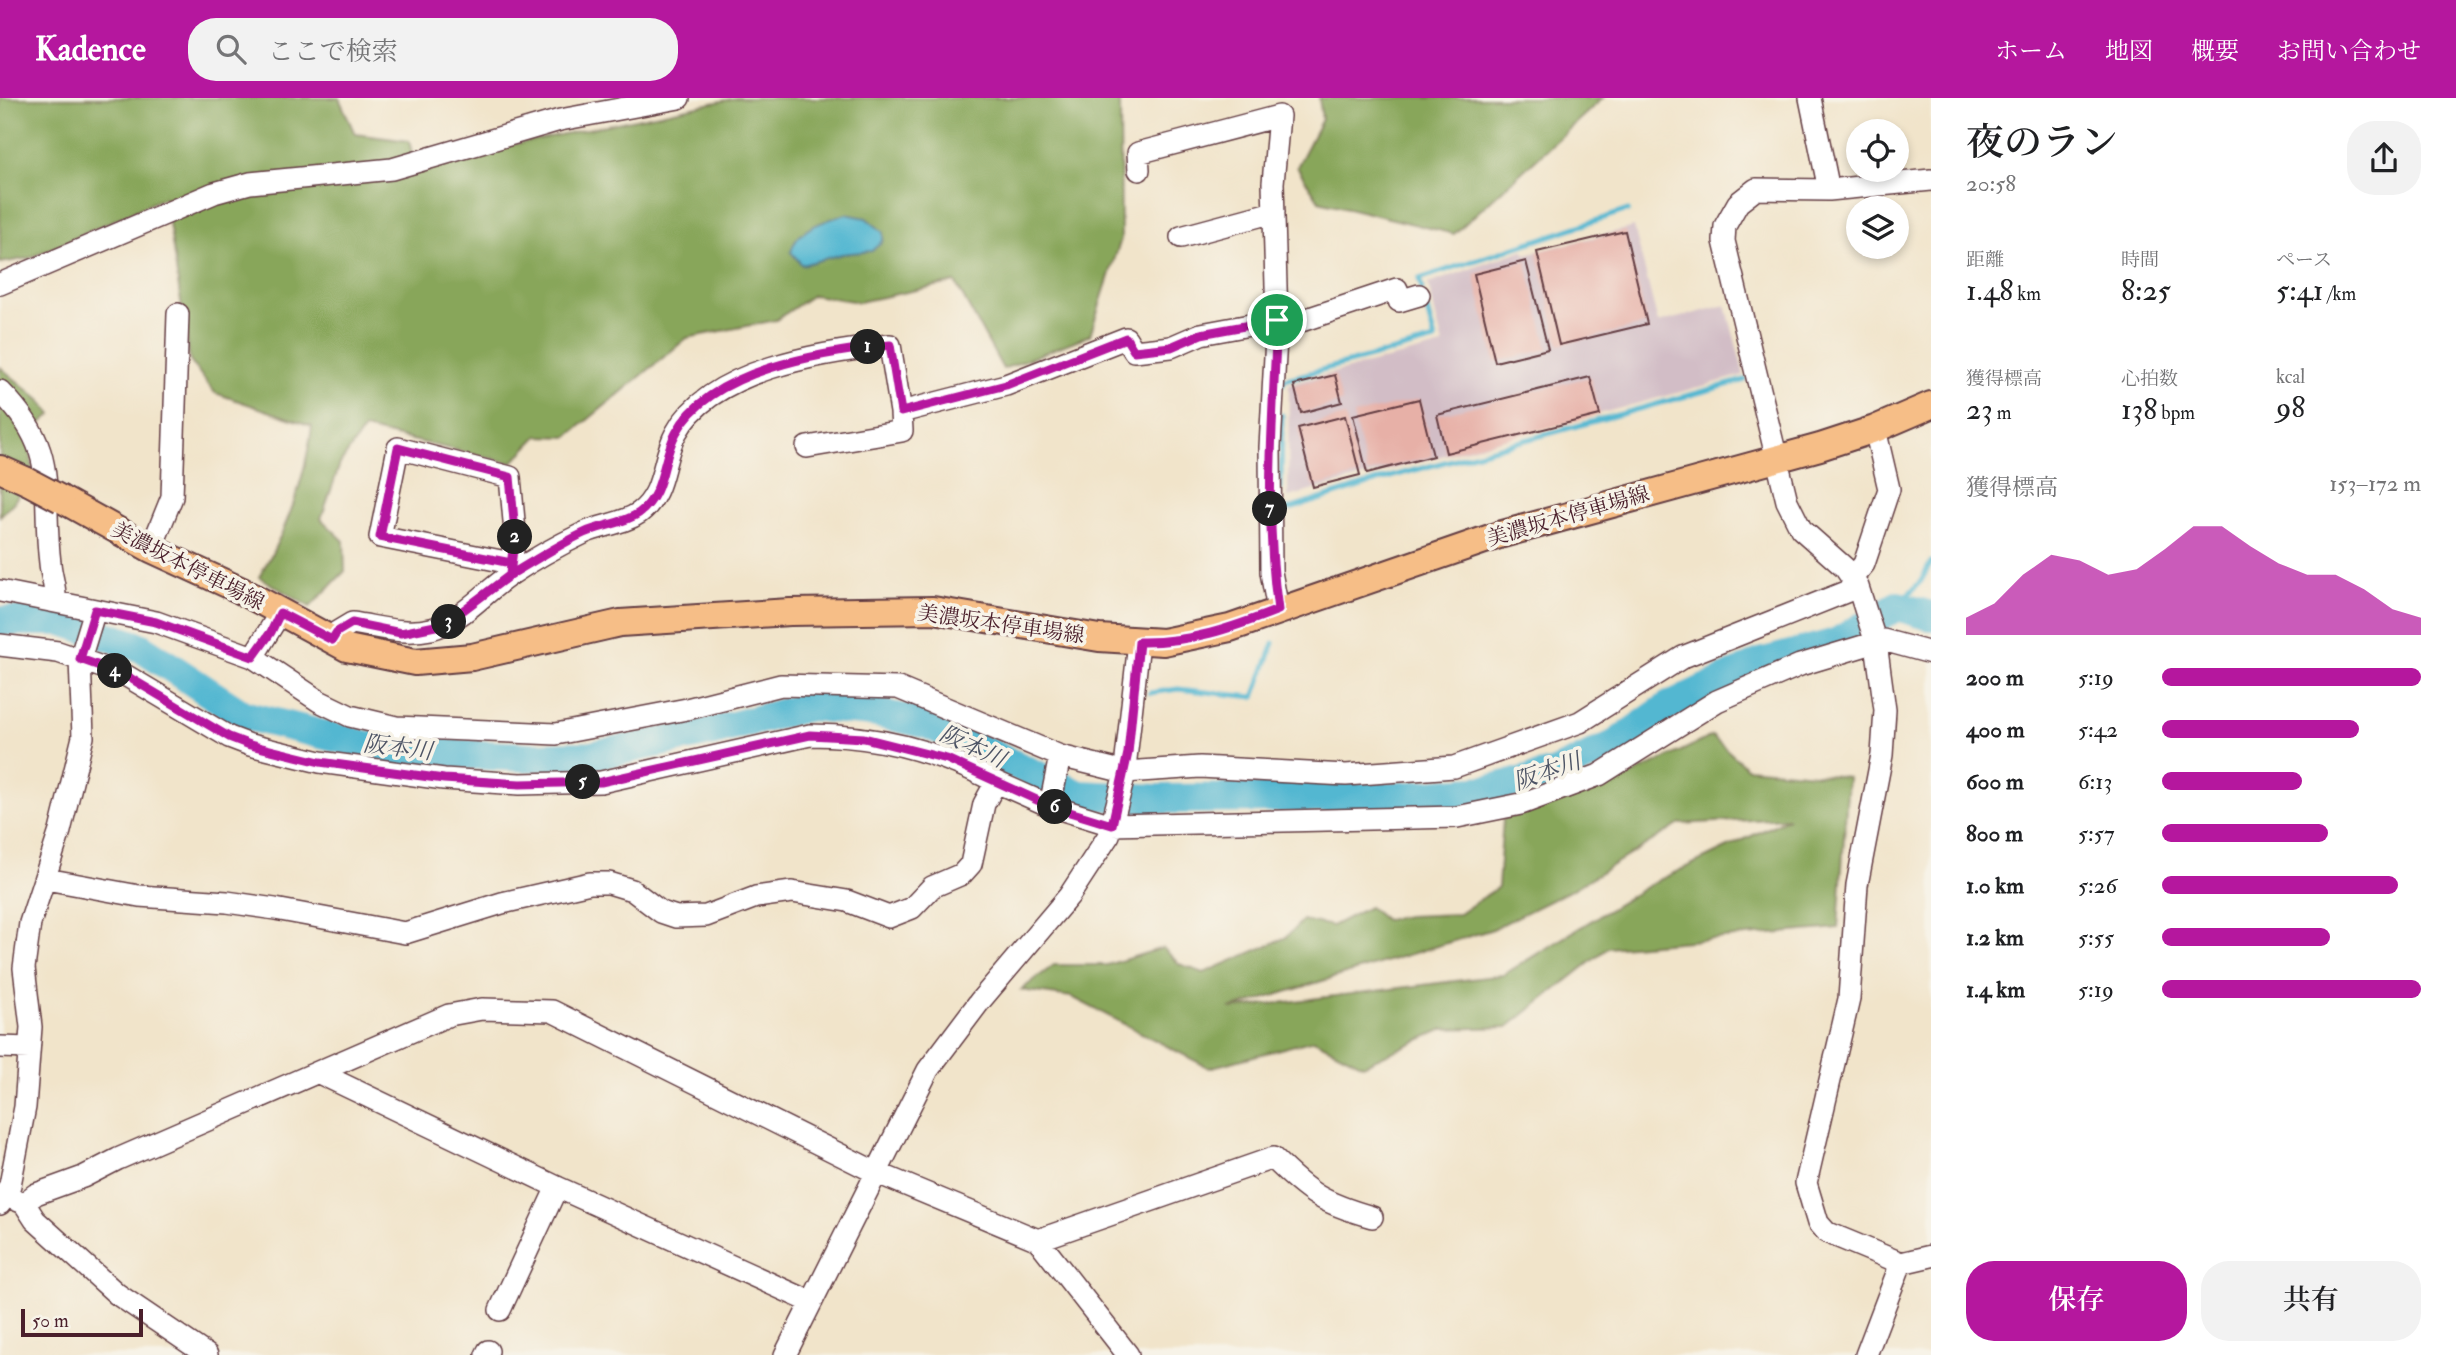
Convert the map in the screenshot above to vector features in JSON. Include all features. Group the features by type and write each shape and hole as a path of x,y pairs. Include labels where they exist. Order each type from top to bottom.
{"main road":[{"name":"美濃坂本停車場線","path":"0,469 151,549 240,590 347,648 415,662 472,657 620,623 665,618 898,610 933,610 1099,638 1163,642 1205,636 1499,535 1776,459 1875,429 1931,405"}],"street":[{"path":"0,284 214,193 250,183 392,169 548,123 679,98"},
{"path":"1810,98 1829,190"},
{"path":"1139,170 1138,153 1279,116 1273,183 1277,325 1270,447 1271,572 1278,610"},
{"path":"1931,180 1829,190 1756,189 1738,203 1725,226 1724,241 1776,459 1794,518 1801,529 1856,582 1876,643 1885,710 1882,755 1857,885 1849,999 1806,1183 1818,1223 1826,1232 1900,1263 1931,1256"},
{"path":"1181,237 1274,212"},
{"path":"901,412 1006,385 1126,338 1134,351 1171,347 1201,334 1277,325 1397,289 1399,301 1419,296"},
{"path":"151,549 172,497 178,314"},
{"path":"332,640 337,632 352,623 401,633 445,624 510,569 584,533 628,519 640,512 658,491 667,453 689,411 726,386 800,361 890,345 902,431 807,447"},
{"path":"0,391 35,434 41,449 47,476 50,565 56,583 55,601"},
{"path":"0,592 55,601 93,615 156,622 253,657 319,701 350,716 396,727 556,734 687,709 781,685 898,688 1060,757 1124,775 1200,767 1346,775 1454,767 1580,722 1683,657 1856,582 1889,489 1875,429"},
{"path":"398,448 510,477 515,532 510,569 380,537 398,448"},
{"path":"253,657 271,632 280,613"},
{"path":"7,1199 21,1138 31,1027 24,968 30,923 46,878 83,737 81,656 93,615"},
{"path":"0,645 81,656 125,675 229,737 320,762 520,784 601,782 810,735 844,735 903,746 947,759 1050,806 1114,820 1457,817 1521,804 1599,775 1717,701 1800,665 1883,640 1931,653"},
{"path":"785,1355 928,1070 980,1000 1069,896 1095,860 1114,820 1124,775 1139,642"},
{"path":"1050,806 1060,757"},
{"path":"46,878 139,896 251,905 405,933 502,903 590,883 609,883 632,890 661,912 676,918 706,916 756,897 792,892 847,901 889,917 912,908 932,887 962,874 971,864 984,804 996,782"},
{"path":"7,1199 36,1194 83,1177 118,1159 449,1015 514,1007 552,1011 875,1172 1038,1240 1128,1355"},
{"path":"0,1047 29,1048"},
{"path":"319,1073 811,1302"},
{"path":"1038,1240 1273,1158 1297,1182 1330,1205 1372,1217"},
{"path":"500,1310 557,1186"},
{"path":"7,1199 35,1220 117,1294 171,1334 207,1355"},
{"path":"1866,1355 1900,1263"}],"shaded area":[{"path":"1634,227 1658,323 1726,305 1744,375 1288,497 1289,384 1443,345 1428,284 1523,250 1526,254"}],"green space":[{"path":"0,98 339,98 355,134 409,141 415,165 736,98 1120,98 1121,239 1090,335 1003,369 955,282 859,302 813,295 776,320 687,338 567,437 538,436 512,463 364,429 340,464 321,519 344,541 345,571 310,607 259,577 278,541 300,485 312,426 215,393 190,361 165,197 30,258 0,263"},
{"path":"1319,98 1603,98 1454,234 1319,201 1297,167 1322,119"},
{"path":"0,367 40,400 52,414 28,434 33,470 14,502 0,516"},
{"path":"1712,736 1747,768 1848,777 1838,928 1608,948 1508,1027 1443,1029 1363,1065 1314,1040 1209,1068 1072,997 1021,990 1054,965 1107,965 1163,948 1179,964 1204,973 1285,938 1303,920 1332,926 1369,907 1385,920 1407,916 1459,914 1498,887 1503,819 1613,784","holes":["1789,818 1651,884 1503,975 1230,1009 1493,929 1573,889 1680,824"]}],"water":[{"path":"846,214 866,218 883,232 883,240 872,251 842,254 802,265 791,252 799,237 812,227"}],"building":[{"path":"1625,231 1647,324 1559,345 1537,252"},
{"path":"1526,261 1548,349 1495,362 1474,274"},
{"path":"1335,375 1342,402 1301,413 1294,385"},
{"path":"1590,377 1600,415 1446,453 1437,415"},
{"path":"1419,399 1433,456 1367,473 1353,415"},
{"path":"1345,416 1360,475 1313,487 1298,428"}],"waterway":[{"path":"1422,289 1419,279 1628,210"},
{"path":"1283,384 1283,380 1435,340 1424,299"},
{"path":"1280,506 1280,512 1390,477 1745,380"},
{"path":"1281,489 1282,415"},
{"path":"1897,606 1921,581 1931,562"},
{"name":"阪本川","path":"0,621 62,621 140,647 243,715 390,751 530,757 591,756 710,732 810,706 872,712 927,724 1080,795 1156,799 1398,797 1487,790 1555,773 1616,744 1669,706 1760,663 1836,643 1897,606 1931,616"},
{"path":"1150,693 1178,689 1254,697 1274,643"}],"route":[{"path":"1277,320 1201,334 1171,347 1134,351 1126,338 1006,385 901,412 890,345 800,361 760,373 726,386 689,411 667,453 658,491 640,512 628,519 584,533 510,575 515,532 510,477 398,448 380,537 511,563 510,575 445,624 401,633 352,623 344,626 332,640 280,613 260,650 253,657 180,629 95,610 80,659 125,675 229,737 250,745 320,762 444,779 520,784 601,782 810,735 844,735 903,746 947,759 1050,806 1112,825 1128,753 1139,642 1163,642 1205,636 1278,610 1271,572 1270,447 1277,320"}]}
